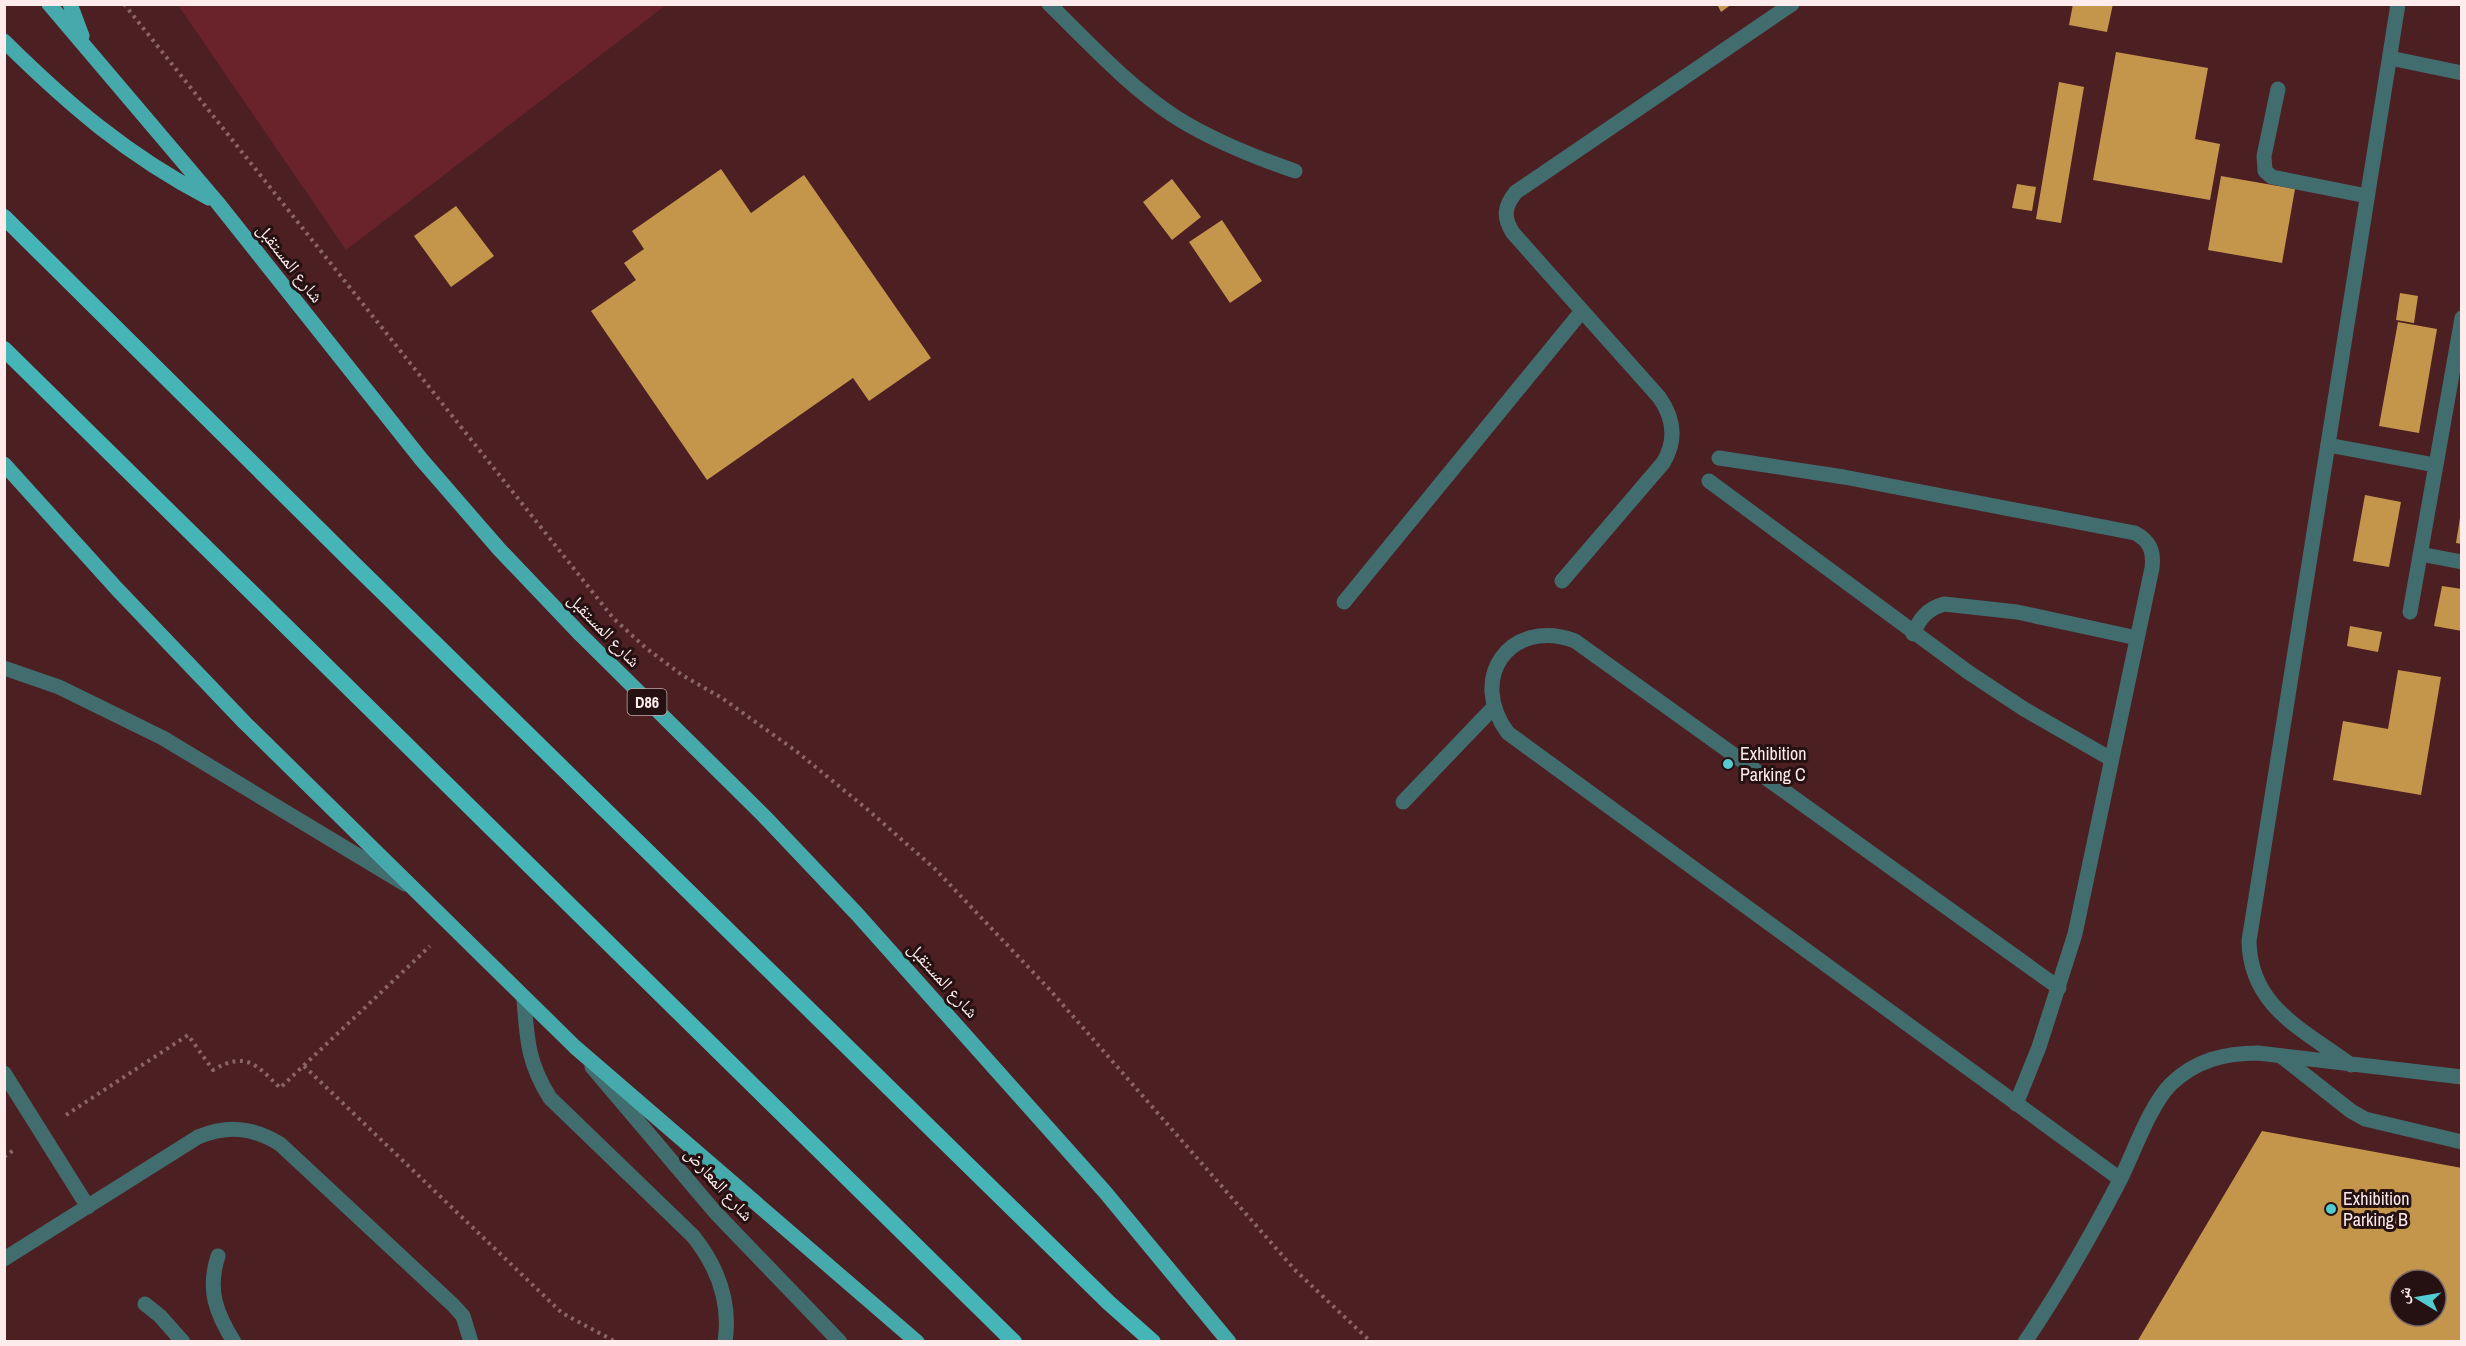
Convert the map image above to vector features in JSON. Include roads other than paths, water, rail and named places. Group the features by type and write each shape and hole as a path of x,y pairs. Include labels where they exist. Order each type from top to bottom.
{"highway":[{"path":"4,217 1109,1303 1153,1341"},
{"path":"4,349 1014,1341"}],"main road":[{"name":"شارع المستقبل","path":"49,4 218,202 421,459 499,549 580,635 763,815 857,914 1106,1192 1229,1341"},
{"path":"70,4 85,45"},
{"path":"4,41 76,110 120,145 167,176 218,202"},
{"path":"4,464 117,589 229,706 524,1000 575,1047 917,1341"}],"street":[{"path":"1049,4 1110,64 1178,118 1254,157 1295,171"},
{"path":"1562,581 1663,463 1670,451 1673,437 1667,409 1513,233 1507,223 1505,211 1508,201 1516,192 1792,4"},
{"path":"2351,1065 2280,1013 2269,1002 2260,990 2250,958 2252,925 2398,4"},
{"path":"2390,58 2462,73"},
{"path":"2278,89 2264,156 2265,171 2272,177 2367,196"},
{"path":"1344,602 1582,311"},
{"path":"2410,612 2462,318"},
{"path":"2328,445 2435,465"},
{"path":"1719,458 1844,477 2135,533 2144,538 2153,557 2080,912 2059,988 2016,1104"},
{"path":"1708,481 1913,634 2024,709 2111,759"},
{"path":"2420,554 2462,562"},
{"path":"1913,634 1924,614 1932,607 1944,604 2027,614 2137,638"},
{"path":"2059,988 1575,641 1559,635 1526,638 1511,647 1500,660 1493,675 1490,691 1493,708 1508,733 2120,1179"},
{"path":"4,668 58,687 163,738 410,887"},
{"path":"1403,802 1493,708"},
{"path":"524,1000 528,1052 536,1076 550,1098 693,1236 709,1256 719,1281 725,1307 725,1341"},
{"name":"شارع المعارض","path":"575,1047 715,1212 840,1341"},
{"path":"2025,1341 2057,1294 2120,1179 2155,1105 2170,1085 2189,1069 2212,1058 2235,1053 2388,1067 2462,1077"},
{"path":"2282,1056 2351,1111 2365,1119 2462,1142"},
{"path":"4,1073 88,1207"},
{"path":"4,1259 198,1137 231,1128 265,1135 280,1144 458,1310 470,1331 471,1341"},
{"path":"218,1256 213,1273 215,1307 234,1341"},
{"path":"145,1304 160,1316 183,1341"}],"place":[{"name":"Exhibition Parking C","path":"1728,764"},
{"name":"Exhibition Parking B","path":"2331,1209"}]}
